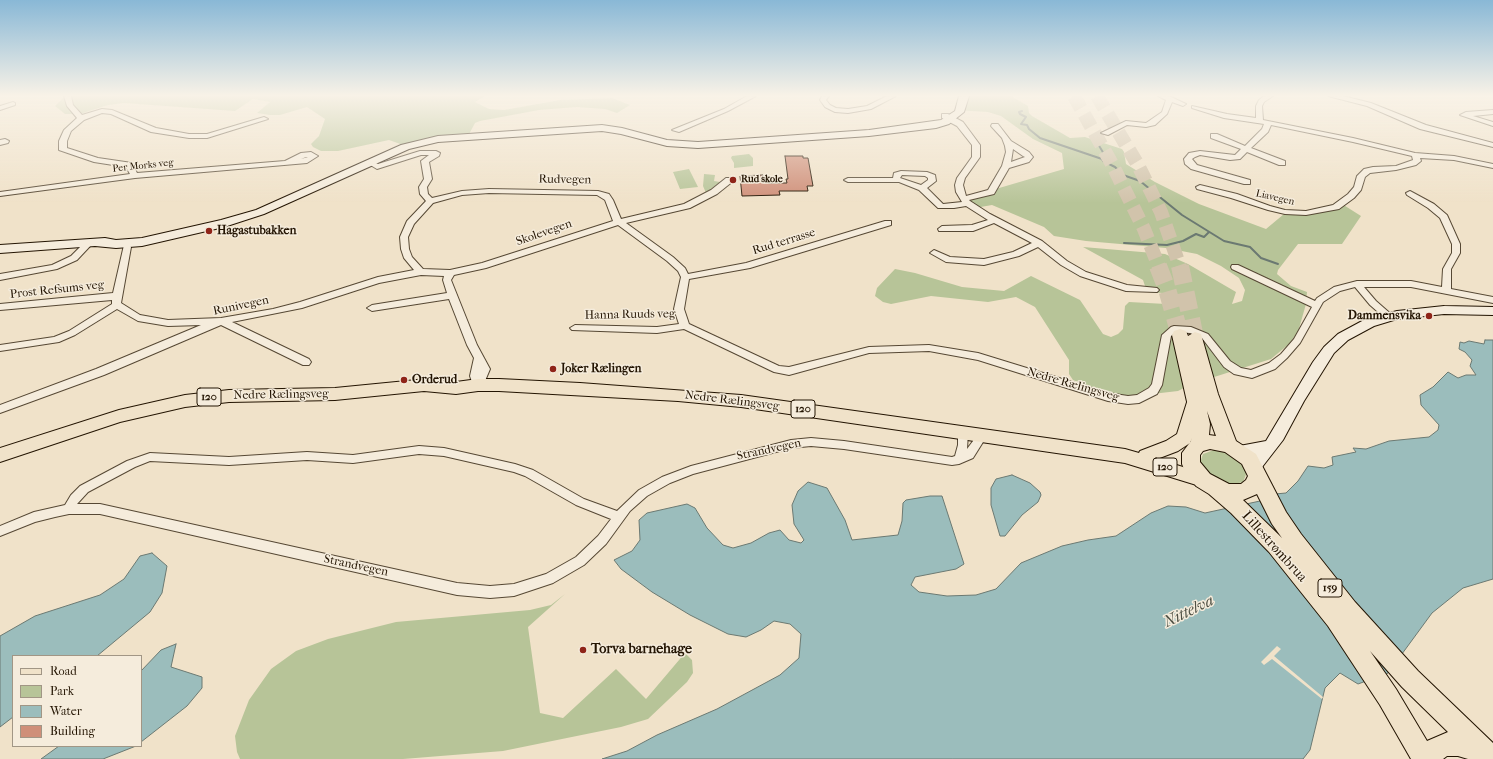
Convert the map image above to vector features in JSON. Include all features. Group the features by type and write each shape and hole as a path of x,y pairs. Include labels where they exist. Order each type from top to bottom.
{"highway":[{"name":"159","path":"1215,488 1192,464 1201,424 1187,336 1209,394 1234,448 1258,477"},
{"path":"1196,449 1215,442 1234,448"},
{"path":"1215,488 1229,492 1244,492 1254,486 1258,477"},
{"name":"Lillestrømbrua","path":"1258,477 1279,518 1305,556 1353,615 1410,679 1491,757"},
{"name":"Lillestrømbrua","path":"1215,488 1276,546 1336,619 1388,697 1424,759"},
{"name":"159","path":"1429,759 1432,752 1438,747 1447,744 1470,747 1491,757"}],"main road":[{"path":"0,249 93,243 129,243 158,238 237,219 349,173 405,147 432,140 524,135 554,131"},
{"path":"620,131 666,143 698,145 881,131"},
{"path":"1258,477 1270,446 1282,430 1306,384 1329,350 1343,337 1356,329 1393,316 1444,310 1493,311"},
{"name":"Nedre Rælingsveg","path":"0,455 119,416 191,400 229,396 334,394 426,386 456,388 478,385 623,391 702,397 1126,456 1146,456 1196,449"},
{"path":"1146,456 1172,446 1184,438 1190,424 1196,399"},
{"path":"1234,448 1270,446"},
{"name":"Nedre Rælingsveg","path":"1126,456 1215,488"}],"street":[{"path":"67,131 63,140 62,148 64,150 97,160 129,165 135,176"},
{"path":"168,131 189,136 206,136 222,131"},
{"path":"965,131 975,142 977,150 976,157 961,178 959,185 960,192 966,201 994,220 1039,243 1064,263 1083,274 1126,288 1154,290"},
{"path":"999,131 1008,143 1029,157 1026,160 1006,166"},
{"path":"1247,182 1202,170 1188,162 1192,155 1200,153 1234,158 1264,131"},
{"path":"1311,131 1415,155 1454,158 1493,166"},
{"path":"1438,131 1493,145"},
{"path":"1214,136 1282,163"},
{"path":"848,180 896,180 909,182 922,188 941,206 954,206 991,192 1006,166 1010,152 1008,143"},
{"path":"371,163 377,167 420,153 436,152 436,154 425,161 428,179 423,187 424,194 430,201 410,223 404,237 408,258 421,272"},
{"name":"Liavegen","path":"1200,187 1284,212 1313,212 1336,207 1342,203 1358,188 1361,176 1367,171 1373,169 1396,168 1414,163 1417,161 1415,155"},
{"name":"Per Morks veg","path":"0,194 135,176 288,162"},
{"path":"896,180 897,175 901,173 928,174 932,177 932,181 922,188"},
{"name":"Skolevegen","path":"450,273 483,266 619,222 687,206 714,192 729,180"},
{"name":"Rudvegen","path":"430,201 462,193 489,191 598,193 606,196 609,200 615,218 619,222 670,259 682,270 685,277"},
{"path":"1410,193 1431,206 1444,217 1456,244 1456,253 1447,269 1446,290"},
{"path":"942,229 973,228 994,220"},
{"name":"Rud terrasse","path":"685,277 747,266 888,223"},
{"path":"0,277 44,270 59,265 78,255 93,243"},
{"path":"934,253 949,260 984,262 1016,254 1039,243"},
{"path":"59,265 68,257 76,244"},
{"path":"0,348 56,340 72,333 117,301 127,247"},
{"path":"1235,267 1316,305"},
{"name":"Runivegen","path":"0,409 100,372 221,321 273,312 302,305 363,284 421,272 450,273"},
{"path":"450,273 447,280 452,295 479,358 475,376 478,385"},
{"path":"685,277 679,309 685,326"},
{"name":"Nedre Rælingsveg","path":"685,326 772,367 784,371 870,350 929,348 978,357 1108,397 1128,400 1139,399 1153,391 1157,385 1164,341 1170,331 1181,328 1198,332 1209,340 1222,359 1232,368 1244,373 1258,372 1272,366 1293,347 1316,305 1330,292 1343,287 1357,284 1398,283 1446,290 1493,300"},
{"path":"1357,284 1373,303 1393,316"},
{"path":"372,308 452,295"},
{"path":"117,301 138,318 168,323 221,321 306,362"},
{"name":"Prost Refsums veg","path":"0,307 117,301"},
{"name":"Hanna Ruuds veg","path":"575,328 657,330 685,326"},
{"path":"971,434 978,442 969,455 959,460 963,445 971,434"},
{"name":"Strandvegen","path":"0,531 34,517 69,509 100,509 452,588 490,592 514,590 533,585 565,571 587,555 619,517 643,493 666,480 711,464 791,444 827,443 940,461 959,460"},
{"path":"69,509 75,498 84,489 131,464 150,457 229,461 307,456 353,459 419,450 444,452 529,473 580,502 619,517"}],"green space":[{"path":"321,131 471,131 467,138 406,146 389,140 338,151 321,151 313,147 311,144 319,136"},
{"path":"1022,131 1059,131 1070,138 1085,137 1122,149 1126,164 1155,182 1199,204 1266,229 1284,214 1299,214 1342,204 1361,216 1342,244 1298,244 1278,270 1277,274 1291,286 1307,292 1306,304 1298,332 1289,344 1271,359 1192,384 1178,391 1113,396 1073,380 1069,374 1069,360 1035,307 1016,297 988,302 931,296 891,304 883,302 875,296 877,288 895,269 915,273 962,287 1004,291 1031,276 1080,300 1103,334 1111,337 1118,334 1123,329 1125,306 1129,302 1166,304 1163,293 1147,292 1143,280 1083,247 1165,254 1188,264 1236,292 1232,304 1242,301 1245,290 1239,278 1221,266 1197,254 1166,248 1086,241 1054,236 1044,227 992,205 975,208 965,198 1064,169 1062,153 1033,139"},
{"path":"749,154 753,158 753,166 734,168 734,163 731,158 732,156"},
{"path":"689,169 698,187 680,189 673,172"},
{"path":"704,174 715,175 714,181 720,182 706,193 703,186"},
{"path":"1214,450 1223,451 1241,461 1247,472 1243,482 1231,485 1211,478 1201,463 1201,460 1203,454"},
{"path":"565,594 528,627 540,713 563,718 616,669 646,699 685,653 692,660 693,673 687,682 648,719 621,727 503,751 403,759 240,759 237,752 235,736 249,700 271,669 296,651 328,639 396,622 530,610 551,605"}],"water":[{"name":"Nittelva","path":"1485,340 1493,340 1493,579 1463,588 1432,613 1388,673 1358,684 1340,673 1325,688 1310,750 1303,759 602,759 627,751 657,735 717,709 780,675 799,658 801,634 790,624 774,621 761,630 746,637 728,634 690,615 652,592 621,569 614,560 632,551 640,540 639,520 647,513 687,504 695,508 707,528 723,545 733,548 751,543 769,533 780,530 789,540 801,543 804,540 794,524 792,505 798,491 808,482 827,488 845,520 852,540 898,535 902,521 903,503 906,500 930,496 942,496 964,564 956,569 915,577 911,585 919,592 947,596 976,595 996,589 1021,563 1062,546 1116,536 1151,513 1168,506 1186,507 1205,513 1260,501 1275,494 1286,493 1298,481 1308,466 1324,468 1333,465 1332,457 1356,452 1353,448 1366,449 1389,441 1429,437 1438,430 1439,425 1421,405 1420,395 1433,387 1448,372 1458,378 1466,375 1476,375 1470,366 1472,360 1465,352 1459,349 1460,342 1464,343 1469,341 1484,344"},
{"path":"1012,475 1030,483 1040,492 1041,495 1038,502 1022,515 1005,536 1000,536 991,505 991,488 996,479"},
{"path":"152,553 167,566 162,593 150,612 98,655 12,655 12,718 0,727 0,636 35,616 100,595 124,579 140,556"},
{"path":"176,644 171,667 202,677 202,688 187,706 142,741 142,670 161,650"},
{"path":"58,747 133,747 103,759 41,759"}],"pier":[{"path":"1277,646 1281,649 1274,656 1323,697 1322,699 1272,659 1264,665 1261,662"}],"building":[{"name":"Rud skole","path":"785,156 803,156 803,158 808,158 813,186 807,186 808,191 779,191 780,195 742,196 740,176 763,175 763,179 768,179 768,183 787,183 786,179 788,179"}],"waterway":[{"path":"1032,131 1040,138 1102,159"},
{"path":"1095,139 1104,154 1101,157 1102,159"},
{"path":"1102,159 1115,167 1123,175 1140,181 1182,215 1224,241 1250,247 1261,258 1278,264"},
{"path":"1124,243 1167,245 1183,241 1196,234 1204,237 1209,232"}],"tunnel":[{"path":"1094,131 1112,164 1144,229 1159,267"},
{"path":"1118,131 1138,165 1161,212 1180,267"},
{"path":"1158,266 1167,289 1180,335"},
{"path":"1180,266 1195,338"}],"place":[{"name":"Rud skole","path":"733,180"},
{"name":"Hagastubakken","path":"209,231"},
{"name":"Dammensvika","path":"1429,316"},
{"name":"Joker Rælingen","path":"553,369"},
{"name":"Orderud","path":"404,380"},
{"name":"Torva barnehage","path":"583,650"}]}
